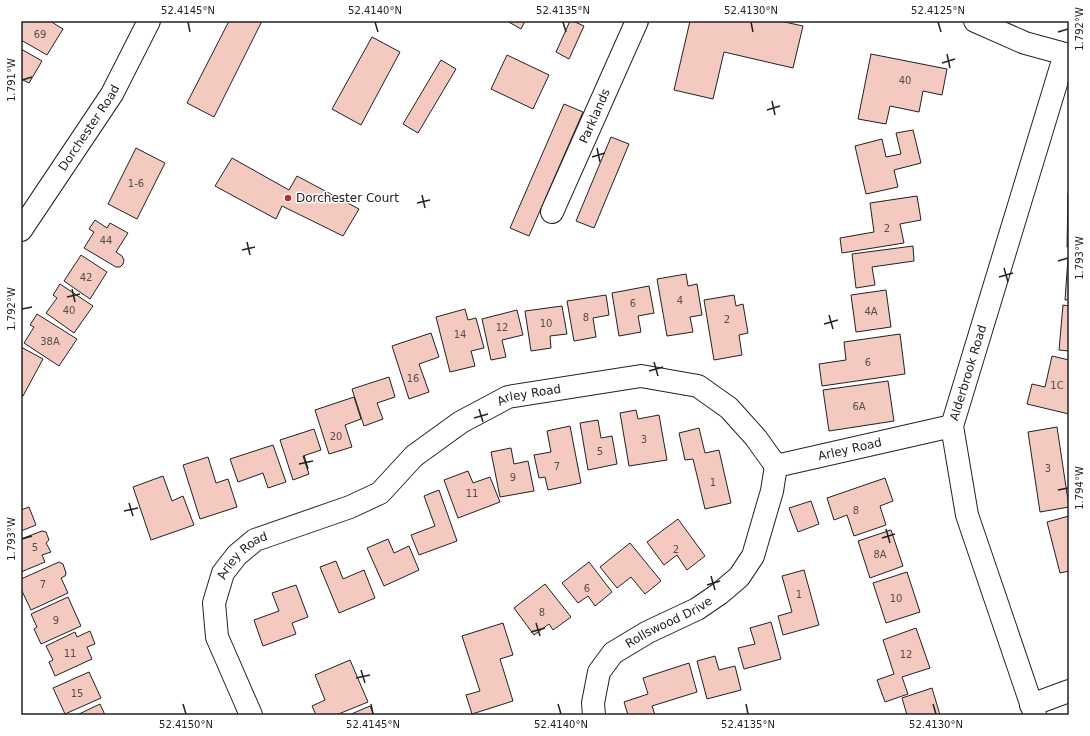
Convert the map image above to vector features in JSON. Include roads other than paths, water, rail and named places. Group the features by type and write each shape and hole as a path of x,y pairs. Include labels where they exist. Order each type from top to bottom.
{"street":[{"name":"Dorchester Road","path":"21,230 112,94 149,21"},
{"name":"Parklands","path":"552,212 637,21"},
{"path":"975,21 1025,43 1067,54"},
{"name":"Alderbrook Road","path":"1033,710 967,515 952,426 1067,54"},
{"name":"Arley Road","path":"251,715 217,637 214,603 223,573 237,555 255,540 350,507 380,493 414,456 461,422 508,397 641,376 698,386 730,408 756,438 776,466 952,426"},
{"name":"Rollswood Drive","path":"594,715 593,703 599,672 613,654 648,632 697,609 719,594 739,577 753,556 772,491 776,466"},
{"path":"1033,710 1069,691"}],"place":[{"name":"Dorchester Court","path":"288,198"}]}
